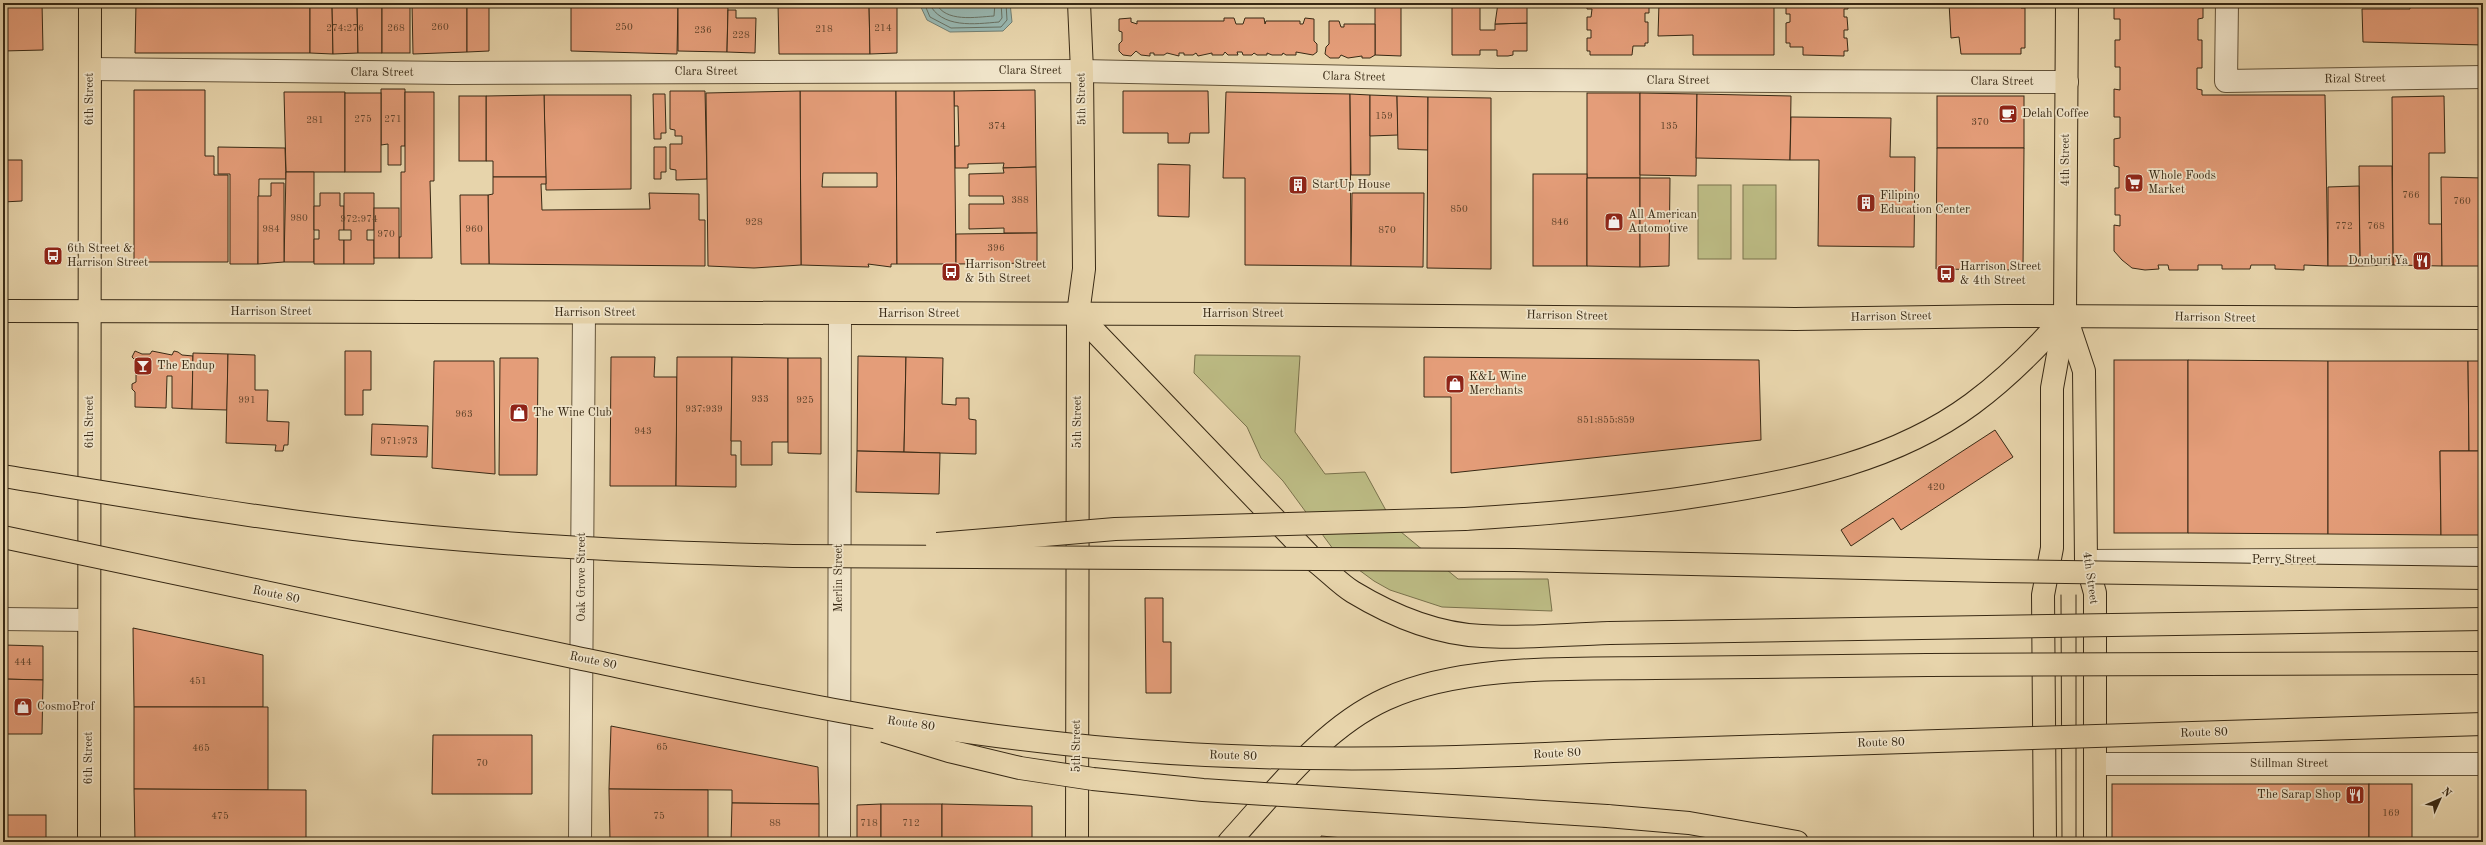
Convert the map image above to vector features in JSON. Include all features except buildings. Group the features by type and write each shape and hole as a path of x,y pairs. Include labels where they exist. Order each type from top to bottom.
{"main road":[{"name":"6th Street","path":"88,842 90,3"},
{"name":"5th Street","path":"1077,842 1078,314 1084,268 1082,71 1079,3"},
{"name":"4th Street","path":"2045,842 2043,595 2052,548 2052,388 2065,316 2067,3"},
{"name":"Harrison Street","path":"3,311 1078,314 1795,319 2065,316 2483,318"},
{"path":"1078,314 1315,561 1352,591 1405,618 1434,628 1481,636 2483,619"},
{"name":"4th Street","path":"2065,316 2084,371 2086,561 2095,593 2095,842"},
{"path":"793,556 1115,529 1251,524 1465,520 1540,514 1682,499 1799,478 1849,465 1893,448 1934,427 1971,404 2031,354 2065,316"},
{"path":"3,476 252,516 364,530 569,547 793,556 1514,560 1994,571 2483,578"},
{"name":"Route 80","path":"3,538 797,704 883,720 1066,745 1171,753 1387,759 2483,724"},
{"path":"1229,842 1314,751 1349,722 1385,699 1428,684 1482,673 1612,668 2483,663"},
{"path":"797,704 949,751 1020,768 1093,780 1211,790 1689,823 1797,842"}],"street":[{"name":"Rizal Street","path":"2227,3 2226,81 2483,77"},
{"name":"Clara Street","path":"90,69 445,73 1082,71 1498,80 2067,82"},
{"name":"Oak Grove Street","path":"580,842 584,313"},
{"name":"Merlin Street","path":"839,842 840,314"},
{"name":"Perry Street","path":"2086,561 2483,559"},
{"path":"3,619 89,620"},
{"name":"Stillman Street","path":"2096,764 2483,764"}],"shaded area":[{"path":"1698,185 1731,185 1731,259 1698,259"},
{"path":"1743,185 1776,185 1776,259 1743,259"},
{"path":"1195,355 1300,356 1295,432 1325,474 1365,472 1395,527 1458,579 1548,579 1552,611 1442,607 1390,590 1374,581 1336,553 1283,481 1261,458 1247,427 1194,373"}],"water":[{"path":"919,3 1010,3 1012,22 1003,31 950,32 927,20"}],"tram line":[{"path":"2061,595 2062,842"},
{"path":"2076,595 2076,842"}],"place":[{"name":"Delah Coffee","path":"2008,114"},
{"name":"Whole Foods Market","path":"2134,183"},
{"name":"StartUp House","path":"1298,185"},
{"name":"Filipino Education Center","path":"1866,203"},
{"name":"All American Automotive","path":"1614,222"},
{"name":"6th Street & Harrison Street","path":"53,256"},
{"name":"Donburi Ya","path":"2422,261"},
{"name":"Harrison Street & 5th Street","path":"951,272"},
{"name":"Harrison Street & 4th Street","path":"1946,274"},
{"name":"The Endup","path":"143,366"},
{"name":"K&L Wine Merchants","path":"1455,384"},
{"name":"The Wine Club","path":"519,413"},
{"name":"CosmoProf","path":"23,707"},
{"name":"The Sarap Shop","path":"2355,795"}]}
